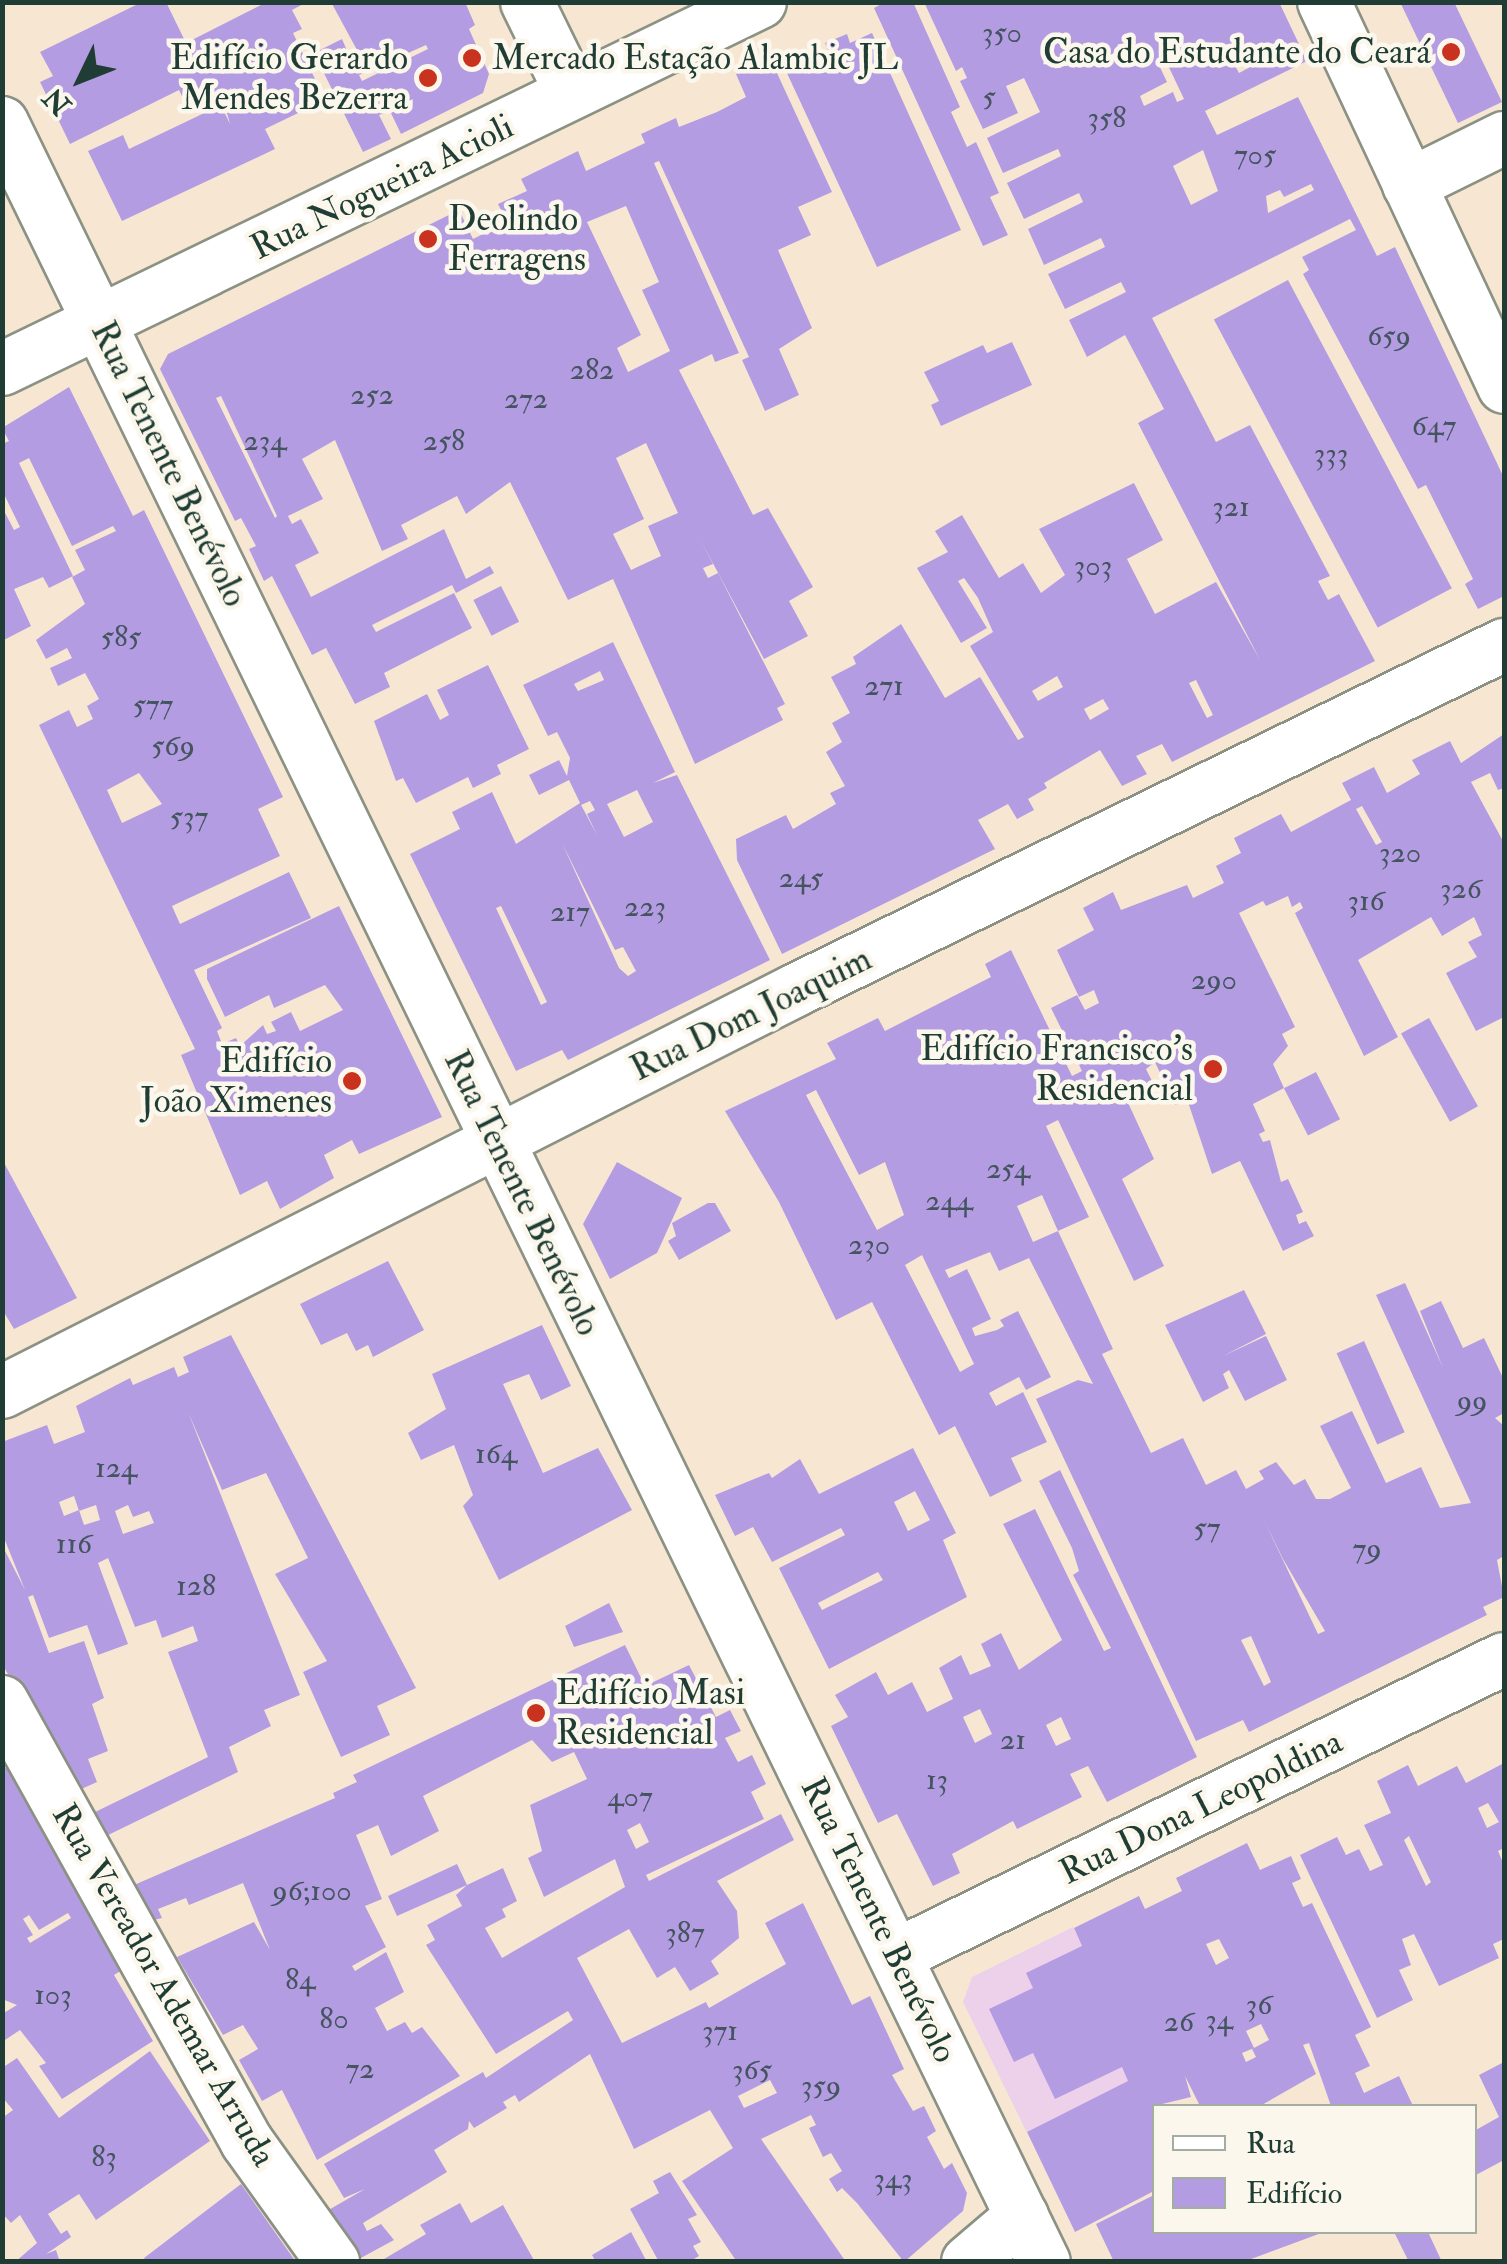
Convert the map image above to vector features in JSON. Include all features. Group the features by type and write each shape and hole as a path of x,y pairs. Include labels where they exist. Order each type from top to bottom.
{"street":[{"path":"528,2 571,92"},
{"name":"Rua Nogueira Acioli","path":"2,368 101,324 760,2"},
{"path":"1324,2 1504,388"},
{"name":"Rua Tenente Benévolo","path":"2,122 1044,2262"},
{"path":"1409,185 1504,138"},
{"name":"Rua Dom Joaquim","path":"2,1392 496,1140 1504,644"},
{"name":"Rua Dona Leopoldina","path":"897,1955 1504,1659"},
{"name":"Rua Vereador Ademar Arruda","path":"2,1702 247,2142 333,2262"},
{"path":"968,2262 1022,2216"}],"shaded area":[{"path":"1073,1927 1143,2074 1027,2133 963,2002 972,1977"}],"building":[{"path":"142,2 166,2 186,43 267,2 307,2 292,10 302,29 293,33 325,100 265,129 275,149 122,221 88,151 123,135 129,149 221,105 230,124 227,113 239,107 231,88 202,107 197,97 185,102 179,90 70,144 40,82 53,76 40,52"},
{"path":"331,2 465,2 475,25 469,29 489,74 483,93 401,134 390,111 379,115 391,139 363,152 314,53 342,39 348,53 357,50","holes":["426,45 428,49 362,81 359,75"]},
{"path":"885,2 913,2 960,107 951,112 967,147 976,142 999,193 990,197 1008,235 983,246 874,8"},
{"path":"924,2 1279,2 1307,61 1205,111 1217,135 1298,97 1377,256 1395,247 1504,478 1504,596 1478,609 1465,584 1473,579 1426,485 1418,489 1303,274 1309,270 1302,257 1356,230 1350,219 1152,318 1216,442 1250,425 1330,576 1318,581 1328,600 1339,594 1375,661 1172,762 1162,744 1136,756 1147,774 1122,786 1100,750 1044,783 1047,788 1028,799 1034,810 1017,819 1008,804 978,820 995,849 782,954 737,860 736,839 786,815 793,829 836,804 830,793 845,786 826,752 842,742 832,723 850,713 831,677 856,664 853,657 901,624 945,698 980,677 1018,740 1024,737 970,646 993,632 978,598 964,578 958,581 987,628 961,643 917,568 948,552 935,531 962,515 999,578 1023,563 1041,593 1065,575 1039,529 1134,483 1163,540 1127,559 1155,614 1216,582 1260,660 1138,423 1164,409 1125,335 1087,357 1069,320 1126,292 1121,282 1065,309 1048,274 1105,247 1101,238 1044,265 1028,229 1083,202 1079,193 1024,219 1007,183 1061,156 1058,149 1003,173 987,138 1040,112 1024,78 1006,86 1018,113 983,129 960,81 967,78 962,67 956,71","holes":["1248,52 1254,65 1239,73 1232,60","1165,59 1184,99 1177,102 1173,92 1144,106 1140,96 1167,82 1158,63","1203,150 1218,191 1191,205 1173,166","1311,184 1314,190 1268,213 1266,196 1280,190 1284,197","1057,676 1063,687 1038,701 1032,691","1196,680 1213,715 1207,718 1189,683","1103,699 1109,709 1090,720 1084,709"]},
{"name":"Casa do Estudante do Ceará","path":"1400,2 1454,2 1502,102 1458,123"},
{"path":"872,33 961,230 877,267 786,71 830,54 825,43 847,34 850,43"},
{"path":"770,58 832,192 798,207 811,235 778,250 812,328 779,349 799,395 765,411 742,360 749,357 659,161 654,163 739,353 715,362 712,354 679,370 753,515 768,508 813,587 789,601 808,636 764,659 700,539 713,564 703,568 708,578 718,573 785,704 777,708 783,720 695,764 613,579 568,600 510,482 466,514 457,496 401,525 408,539 382,551 335,440 302,459 323,499 288,516 292,524 301,519 319,553 295,565 311,597 444,529 466,579 490,566 494,573 456,593 452,585 372,625 376,632 454,593 472,628 384,673 390,687 355,704 326,648 312,655 272,576 264,581 249,549 256,546 241,518 235,521 160,369 168,354 459,210 473,239 507,222 498,204 527,191 521,179 578,151 586,171 645,143 641,134 676,118 679,127 717,112 746,97 736,74","holes":["626,206 659,282 642,290 670,351 628,372 617,348 641,335 587,222","221,396 275,518 216,398","646,443 678,513 648,526 661,556 631,570 613,534 644,519 616,458"]},
{"path":"1288,280 1452,588 1378,628 1214,319"},
{"path":"1012,342 1032,385 941,426 931,405 939,401 924,372 983,345 987,353"},
{"path":"69,387 133,516 144,510 283,797 258,809 280,856 172,906 180,924 289,872 311,918 194,970 222,1028 217,1031 222,1044 236,1038 240,1046 263,1025 267,1034 276,1031 271,1022 291,1012 300,1031 343,1010 325,985 274,1008 269,995 225,1017 207,979 207,969 339,906 442,1117 359,1154 352,1140 324,1155 334,1178 280,1209 267,1181 240,1195 181,1055 195,1049 39,725 69,710 77,727 93,719 87,706 99,699 85,673 58,686 50,668 72,658 67,648 46,659 36,640 85,604 72,577 85,570 75,550 116,531 113,526 72,546 29,458 19,463 73,576 49,588 43,577 14,589 31,626 2,641 2,507 14,530 20,527 2,490 2,444 9,441 2,428","holes":["139,773 162,804 122,823 107,790"]},
{"path":"501,586 519,622 492,636 473,600"},
{"path":"613,642 675,772 653,783 677,775 770,960 568,1060 562,1050 516,1071 410,854 460,829 452,812 492,792 516,844 580,803 569,780 539,795 529,775 559,760 567,776 570,758 557,732 548,736 523,685","holes":["600,671 604,680 578,691 574,684","637,790 653,822 624,837 607,804","590,801 595,810 587,814 597,835 581,805","562,843 615,950 623,947 636,971 628,976 619,968","501,906 547,1002 541,1005 496,908"]},
{"path":"488,665 529,749 497,765 501,774 473,788 468,777 416,803 403,778 396,781 374,721 427,694 440,720 449,715 437,690"},
{"path":"1504,734 1504,788 1498,790 1490,773 1471,782 1504,843 1504,1017 1476,1031 1446,973 1477,957 1468,942 1482,935 1474,917 1442,936 1431,917 1358,960 1398,1037 1364,1056 1295,913 1303,908 1300,902 1292,907 1288,896 1266,906 1263,901 1239,913 1295,1027 1282,1034 1288,1046 1273,1064 1284,1088 1253,1104 1265,1131 1259,1134 1263,1142 1270,1140 1281,1182 1288,1179 1303,1212 1296,1215 1299,1224 1306,1221 1314,1236 1283,1251 1240,1161 1212,1174 1187,1099 1175,1105 1155,1062 1146,1069 1152,1081 1124,1094 1154,1159 1122,1179 1164,1266 1134,1281 1058,1120 1046,1126 1089,1217 1058,1231 1113,1349 1102,1354 1151,1453 1183,1438 1206,1485 1236,1470 1246,1489 1264,1479 1259,1471 1276,1462 1294,1485 1305,1479 1316,1499 1330,1499 1351,1488 1320,1426 1352,1411 1386,1483 1421,1467 1440,1508 1471,1503 1376,1295 1405,1283 1443,1368 1420,1311 1441,1301 1463,1348 1484,1338 1504,1380 1504,1413 1495,1418 1504,1426 1504,1556 1497,1560 1504,1597 1483,1607 1487,1615 1249,1732 1243,1720 1196,1741 1036,1399 1078,1380 1093,1384 1029,1258 999,1271 990,1252 945,1270 949,1278 967,1269 991,1319 972,1328 975,1336 1004,1326 1000,1320 1018,1311 1051,1377 1026,1390 1019,1377 989,1393 996,1406 1023,1392 1047,1442 1011,1458 1022,1481 990,1497 955,1426 939,1435 872,1302 836,1320 779,1202 725,1111 836,1059 827,1043 878,1018 885,1031 991,977 985,964 1011,950 1072,1076 1082,1071 1051,1008 1077,995 1085,1010 1099,1003 1094,990 1079,997 1057,950 1094,930 1083,908 1113,892 1121,910 1187,885 1193,898 1224,883 1216,866 1241,853 1234,838 1281,814 1291,832 1351,800 1342,783 1374,767 1387,793 1420,774 1412,760 1450,741 1461,763","holes":["1362,806 1382,842 1376,845 1356,809","816,1090 859,1175 885,1162 904,1215 877,1230 806,1095","1042,1195 1058,1231 1033,1242 1017,1206","922,1255 974,1364 960,1372 905,1265","1264,1520 1283,1559 1325,1631 1318,1634","1251,1636 1271,1682 1264,1686 1241,1640"]},
{"path":"1429,1018 1478,1106 1450,1122 1401,1034"},
{"path":"1316,1072 1340,1119 1308,1136 1284,1088"},
{"path":"2,1159 77,1298 14,1329 2,1309"},
{"path":"617,1162 682,1198 657,1253 610,1279 583,1224"},
{"path":"715,1203 731,1231 679,1260 668,1241 676,1236 672,1223"},
{"path":"388,1261 424,1330 373,1357 368,1345 356,1351 347,1333 321,1345 300,1304"},
{"path":"1244,1290 1266,1334 1223,1356 1266,1336 1287,1380 1245,1401 1229,1370 1223,1374 1229,1388 1203,1402 1165,1325"},
{"path":"542,1325 571,1386 541,1400 529,1374 503,1384 543,1473 598,1448 632,1510 499,1580 463,1506 473,1495 454,1445 421,1460 408,1433 446,1409 432,1374"},
{"path":"231,1335 416,1688 377,1706 390,1735 341,1757 303,1672 327,1661 275,1574 308,1558 266,1473 222,1490 188,1412 300,1695 264,1710 271,1726 229,1747 238,1772 104,1837 91,1814 208,1757 168,1652 198,1641 193,1626 162,1638 156,1620 135,1627 108,1558 98,1563 128,1644 98,1655 87,1625 49,1638 33,1595 28,1597 49,1653 84,1641 104,1698 92,1704 108,1751 88,1759 97,1782 77,1791 2,1664 2,1545 25,1590 2,1533 2,1442 47,1425 54,1444 85,1432 76,1406 130,1378 133,1385 174,1367 178,1377 189,1372 183,1357","holes":["74,1496 79,1510 64,1516 59,1502","96,1505 100,1520 84,1525 79,1511","128,1505 133,1517 149,1511 154,1523 123,1534 115,1511"]},
{"path":"1364,1341 1405,1432 1377,1445 1337,1353"},
{"path":"913,1448 956,1533 943,1540 967,1597 829,1669 779,1568 845,1535 841,1528 772,1562 753,1527 735,1536 715,1495 769,1473 772,1478 800,1459 819,1494","holes":["915,1491 930,1520 908,1531 894,1502","878,1572 883,1580 822,1610 818,1603"]},
{"path":"1060,1470 1197,1757 1107,1802 1088,1766 1070,1774 1082,1797 1017,1829 1013,1821 952,1854 960,1873 933,1886 897,1814 878,1823 831,1726 848,1717 835,1695 876,1672 888,1695 912,1682 927,1712 953,1699 939,1668 961,1655 970,1675 991,1666 981,1644 1001,1633 1019,1670 1062,1640 1003,1524 1035,1509 1104,1651 1111,1648 1073,1575 1079,1571 1072,1548 1039,1481","holes":["980,1709 992,1734 975,1743 963,1717","1061,1717 1071,1739 1056,1746 1046,1725"]},
{"path":"609,1603 623,1632 574,1647 565,1626"},
{"path":"625,1645 645,1686 689,1665 716,1717 730,1710 741,1731 725,1738 738,1762 752,1755 766,1784 751,1792 764,1819 646,1875 649,1881 781,1814 794,1840 717,1881 737,1911 739,1938 711,1961 719,1974 690,1991 675,1967 657,1978 629,1929 577,1958 622,2043 706,2002 709,2008 786,1964 765,1923 803,1903 852,2005 870,1996 904,2069 892,2075 913,2111 924,2106 936,2131 927,2137 944,2169 952,2163 967,2193 963,2211 904,2262 857,2203 842,2188 837,2192 829,2179 842,2171 831,2153 823,2157 809,2128 816,2125 811,2115 761,2139 846,2262 737,2262 682,2181 733,2148 710,2110 634,2149 590,2054 519,2102 515,2095 503,2102 507,2108 474,2128 469,2121 468,2129 434,2150 447,2172 363,2223 367,2231 381,2224 394,2240 359,2259 325,2212 365,2189 344,2198 324,2164 483,2072 486,2078 573,2020 568,2011 496,2054 426,1945 435,1940 427,1925 462,1906 456,1895 467,1885 503,1868 517,1901 502,1909 506,1917 485,1928 502,1958 625,1887 615,1859 544,1897 528,1858 542,1851 530,1805 587,1779 574,1752 552,1762 532,1740 423,1796 439,1831 391,1856 378,1825 356,1835 382,1899 365,1906 386,1947 352,1966 355,1971 386,1952 404,1992 375,2008 387,2031 405,2022 412,2033 422,2027 460,2076 317,2160 282,2090 262,2101 239,2060 258,2049 243,2025 223,2035 177,1957 254,1922 270,1950 243,1883 189,1905 186,1898 158,1909 162,1918 154,1920 134,1885 335,1798 333,1793 357,1782 353,1775","holes":["640,1823 649,1842 636,1849 627,1830","770,2080 777,2093 744,2108 738,2096"]},
{"path":"1504,1763 1504,1848 1498,1851 1504,1865 1504,1939 1493,1944 1499,1958 1439,1986 1414,1934 1402,1939 1411,1965 1399,1970 1413,2000 1377,2018 1300,1855 1337,1837 1346,1855 1359,1849 1370,1871 1383,1865 1364,1825 1391,1813 1377,1781 1408,1765 1418,1786 1457,1766 1466,1783","holes":["1488,1803 1499,1822 1487,1828 1478,1808","1409,1836 1431,1882 1426,1886 1404,1840"]},
{"path":"10,1765 130,1965 114,1975 153,2041 62,2099 39,2066 46,2063 20,2030 2,2042 2,2014 17,2005 2,1999 2,1770","holes":["68,1913 71,1918 30,1943 27,1938 33,1935 23,1919 29,1915 39,1930"]},
{"path":"1247,1843 1260,1870 1291,1856 1301,1879 1292,1883 1303,1907 1312,1903 1371,2027 1355,2035 1370,2066 1355,2073 1364,2093 1399,2076 1412,2104 1330,2104 1309,2043 1303,2045 1316,2074 1264,2104 1199,2104 1185,2076 1191,2097 1152,2104 1152,2192 1075,2232 1027,2132 1128,2081 1122,2067 1055,2099 1033,2053 1014,2062 989,2009 1033,1988 1026,1973 1082,1946 1074,1928 1139,1896 1145,1909 1182,1891 1176,1878","holes":["1219,1939 1229,1958 1216,1965 1206,1944","1261,2024 1269,2040 1254,2048 1246,2031","1253,2048 1256,2057 1246,2062 1242,2053"]},
{"path":"457,1864 467,1885 397,1916 388,1896"},
{"path":"150,2051 210,2141 96,2220 79,2194 48,2214 61,2234 67,2230 71,2237 46,2254 56,2250 60,2262 15,2262 37,2243 20,2215 11,2223 2,2213 2,2118 13,2110 2,2097 2,2068 17,2058 59,2118"},
{"path":"1504,2062 1504,2160 1477,2174 1477,2129 1499,2117 1479,2075"},
{"path":"670,2172 697,2215 688,2219 701,2242 693,2246 699,2256 689,2262 659,2262 630,2209 659,2193 653,2181"},
{"path":"241,2184 296,2262 147,2262 144,2258"},
{"path":"1152,2196 1152,2234 1319,2234 1243,2262 1114,2262 1096,2224"},
{"path":"460,2203 471,2223 503,2205 535,2262 379,2262 426,2234 420,2225"},
{"path":"631,2232 647,2262 596,2262 592,2255"},
{"path":"1395,2234 1429,2234 1442,2262 1409,2262"}],"place":[{"name":"Casa do Estudante do Ceará","path":"1451,52"},
{"name":"Mercado Estação Alambic JL","path":"472,58"},
{"name":"Edifício Gerardo Mendes Bezerra","path":"428,78"},
{"name":"Deolindo Ferragens","path":"428,239"},
{"name":"Edifício Francisco's Residencial","path":"1213,1069"},
{"name":"Edifício João Ximenes","path":"352,1081"},
{"name":"Edifício Masi Residencial","path":"536,1713"}]}
